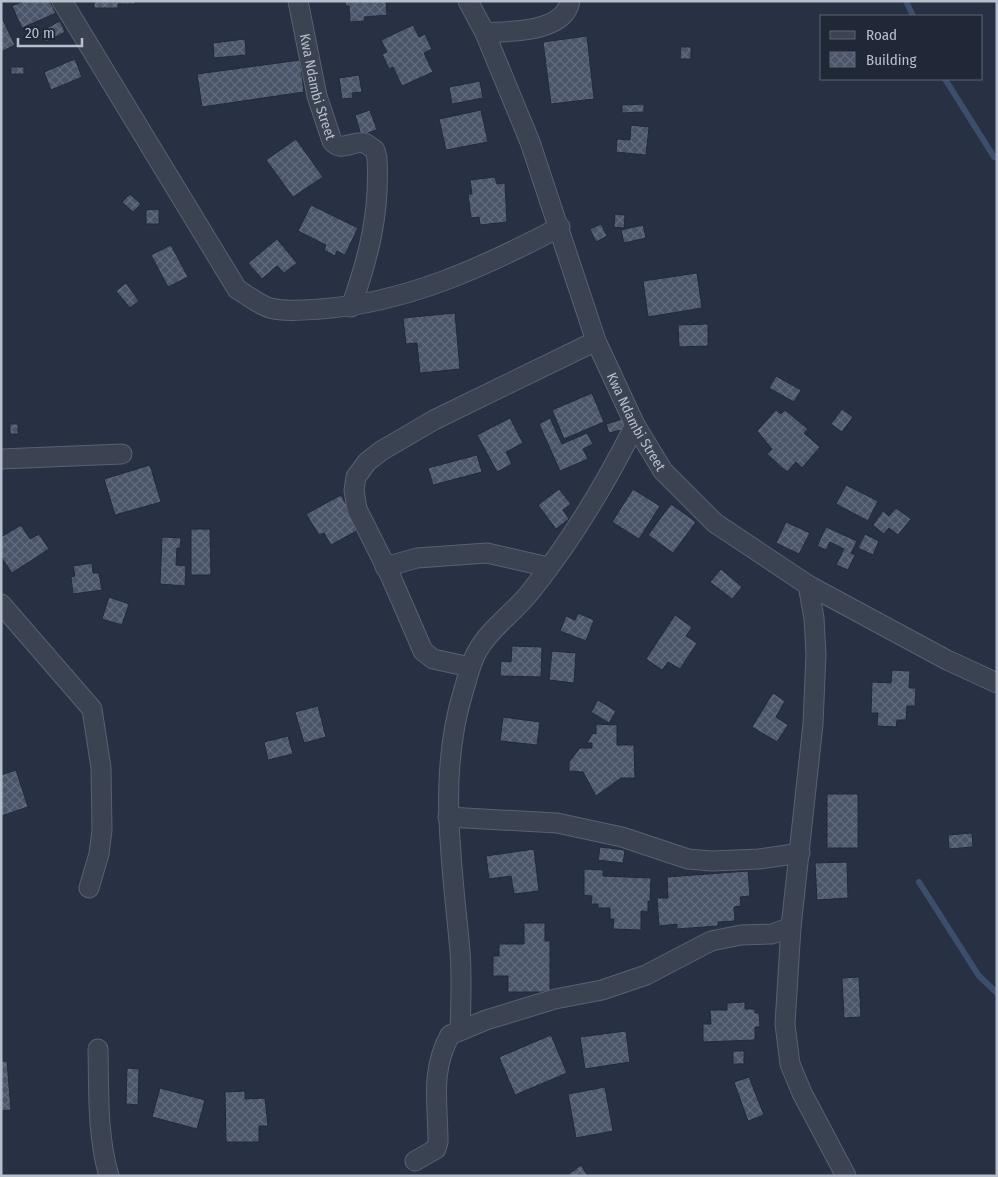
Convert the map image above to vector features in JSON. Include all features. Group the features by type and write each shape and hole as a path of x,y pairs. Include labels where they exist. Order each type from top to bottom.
{"street":[{"path":"62,1 237,289 270,308 300,311 351,307 440,283 504,257 560,227"},
{"name":"Kwa Ndambi Street","path":"298,1 317,96 334,145 344,147 361,142 365,143 375,150 377,158 375,226 363,272 351,307"},
{"name":"Kwa Ndambi Street","path":"468,1 484,32 530,142 560,227 570,267 596,341 635,425 663,471 715,523 808,585 947,660 997,683"},
{"path":"484,32 534,28 555,22 565,15 570,1"},
{"path":"470,667 433,659 422,651 357,509 354,490 356,477 367,462 434,420 596,341"},
{"path":"460,1030 460,952 448,817 450,752 457,710 470,667 478,650 488,635 520,604 567,544 614,466 635,425"},
{"path":"1,460 122,454"},
{"path":"385,568 417,558 487,553 503,555 548,568"},
{"path":"808,585 814,618 816,654 813,724 791,927 785,1024 790,1064 813,1117 846,1176"},
{"path":"1,604 92,709 101,768 102,830 99,854 88,888"},
{"path":"448,817 499,818 557,823 622,837 688,859 712,861 759,859 800,853"},
{"path":"416,1161 436,1149 438,1125 435,1088 439,1063 450,1035 555,998 602,990 646,975 711,941 741,935 772,934 791,927"},
{"path":"98,1049 100,1126 103,1152 109,1176"}],"building":[{"path":"24,1 50,1 56,13 22,28 12,6"},
{"path":"94,1 135,1 135,4 118,4 118,8 94,8"},
{"path":"345,1 386,1 387,15 364,17 365,21 350,22 349,6 346,6"},
{"path":"1,16 15,45 1,52"},
{"path":"60,21 65,32 46,42 41,31"},
{"path":"413,25 419,37 425,34 432,49 424,53 433,72 402,86 393,67 389,69 382,54 387,52 381,40"},
{"path":"587,36 594,99 551,104 543,42"},
{"path":"245,39 246,55 214,58 213,43"},
{"path":"681,47 691,47 691,59 680,59"},
{"path":"75,59 82,77 51,90 44,72"},
{"path":"300,60 304,92 202,107 197,74"},
{"path":"11,67 24,67 24,74 11,74"},
{"path":"359,75 362,92 352,93 353,98 342,99 339,78"},
{"path":"480,81 483,98 452,104 449,87"},
{"path":"644,104 644,112 622,113 622,105"},
{"path":"370,110 377,130 361,135 355,115"},
{"path":"481,110 488,142 446,150 439,119"},
{"path":"631,125 649,127 646,155 616,152 617,139 630,140"},
{"path":"296,139 323,177 293,197 266,160"},
{"path":"495,177 497,184 505,183 507,222 480,225 479,217 471,218 468,194 472,194 470,180"},
{"path":"130,194 141,204 133,212 122,202"},
{"path":"311,205 358,228 345,255 337,251 335,256 324,250 326,245 298,231"},
{"path":"159,209 159,224 146,224 146,210"},
{"path":"615,214 625,215 624,228 614,227"},
{"path":"601,224 607,236 596,242 590,229"},
{"path":"643,225 646,238 624,243 621,230"},
{"path":"277,239 297,263 284,273 277,266 262,279 248,263"},
{"path":"171,245 188,277 168,287 151,255"},
{"path":"697,273 702,308 648,317 643,281"},
{"path":"126,283 139,301 130,308 116,291"},
{"path":"455,313 460,369 420,373 417,343 406,344 403,318"},
{"path":"708,324 708,346 679,347 678,325"},
{"path":"776,376 801,390 794,402 769,388"},
{"path":"592,393 604,422 564,439 552,410"},
{"path":"842,409 853,417 842,432 831,424"},
{"path":"776,410 781,414 785,410 808,429 804,433 820,447 802,468 796,462 787,472 767,454 772,449 757,431"},
{"path":"510,418 523,443 506,452 512,464 497,472 477,435"},
{"path":"550,418 562,444 587,433 593,444 583,449 588,459 560,471 539,424"},
{"path":"623,419 626,429 609,433 606,424"},
{"path":"10,424 18,424 18,434 10,434"},
{"path":"477,455 482,472 433,485 428,468"},
{"path":"150,465 161,502 115,515 104,479"},
{"path":"846,485 878,501 868,521 836,504"},
{"path":"559,489 571,504 563,510 569,519 556,529 538,505"},
{"path":"633,489 660,506 639,539 612,522"},
{"path":"341,495 360,529 331,545 324,533 319,535 306,514"},
{"path":"671,504 696,522 673,553 648,535"},
{"path":"896,508 911,519 898,535 889,528 884,534 873,525 883,511 889,516"},
{"path":"786,522 810,533 799,554 776,543"},
{"path":"21,525 30,539 39,534 49,549 12,573 1,557 1,537"},
{"path":"826,527 857,541 851,553 855,555 848,570 836,565 844,549 830,542 826,550 817,546"},
{"path":"191,529 210,529 211,575 191,575"},
{"path":"865,534 879,541 873,555 858,548"},
{"path":"162,537 181,538 180,548 177,548 176,565 186,566 185,586 160,584"},
{"path":"92,563 93,573 99,573 102,590 73,594 71,577 75,576 73,566"},
{"path":"721,569 742,587 732,599 710,582"},
{"path":"109,597 129,604 122,625 102,619"},
{"path":"578,613 594,620 586,641 560,631 566,616 575,620"},
{"path":"675,615 692,627 686,636 697,643 680,669 668,662 662,670 646,659"},
{"path":"512,646 542,647 541,677 500,676 501,661 511,662"},
{"path":"552,651 576,653 574,683 549,680"},
{"path":"892,670 910,671 909,688 916,688 915,706 907,706 906,720 897,720 896,727 877,726 878,713 871,713 872,682 891,683"},
{"path":"773,693 785,701 776,717 788,725 777,742 752,727"},
{"path":"598,700 616,711 609,723 591,712"},
{"path":"318,706 326,737 304,743 295,712"},
{"path":"503,717 540,722 537,745 500,741"},
{"path":"596,724 617,725 617,745 634,745 635,778 621,778 596,796 583,772 569,771 569,762 580,748 592,748 592,743 587,743 593,733 596,734"},
{"path":"288,736 293,754 268,760 264,742"},
{"path":"16,770 28,807 1,816 1,775"},
{"path":"827,794 858,794 858,848 827,848"},
{"path":"972,833 973,847 949,849 948,835"},
{"path":"600,847 625,850 623,863 598,860"},
{"path":"534,849 539,891 514,894 511,876 489,879 486,856"},
{"path":"847,862 848,898 817,900 815,863"},
{"path":"584,869 603,870 603,876 651,878 648,912 641,911 641,930 613,929 614,919 610,919 610,908 598,908 598,904 591,904 592,896 584,895"},
{"path":"748,871 750,896 740,897 741,906 734,907 735,921 718,922 718,926 677,929 677,924 659,926 657,898 668,898 667,877"},
{"path":"524,923 545,923 545,941 550,941 550,992 508,992 508,976 493,976 493,956 499,956 499,944 524,944"},
{"path":"859,977 861,1017 844,1018 842,978"},
{"path":"745,1002 745,1009 755,1009 755,1013 759,1013 760,1027 755,1027 755,1040 703,1042 703,1024 711,1024 710,1010 727,1010 727,1003"},
{"path":"626,1031 630,1062 585,1069 580,1037"},
{"path":"551,1035 567,1073 515,1095 499,1057"},
{"path":"733,1051 744,1051 744,1064 733,1064"},
{"path":"1,1061 7,1061 11,1110 1,1111"},
{"path":"127,1068 139,1069 138,1105 126,1104"},
{"path":"749,1077 764,1115 748,1121 734,1082"},
{"path":"605,1087 613,1131 576,1138 568,1094"},
{"path":"160,1088 205,1100 197,1129 152,1117"},
{"path":"245,1091 245,1099 265,1098 268,1126 259,1126 259,1142 226,1142 225,1092"},
{"path":"581,1165 588,1176 566,1176"}],"waterway":[{"path":"906,1 913,15"},
{"path":"946,80 994,157 997,157"},
{"path":"919,882 979,976 997,993"}]}
